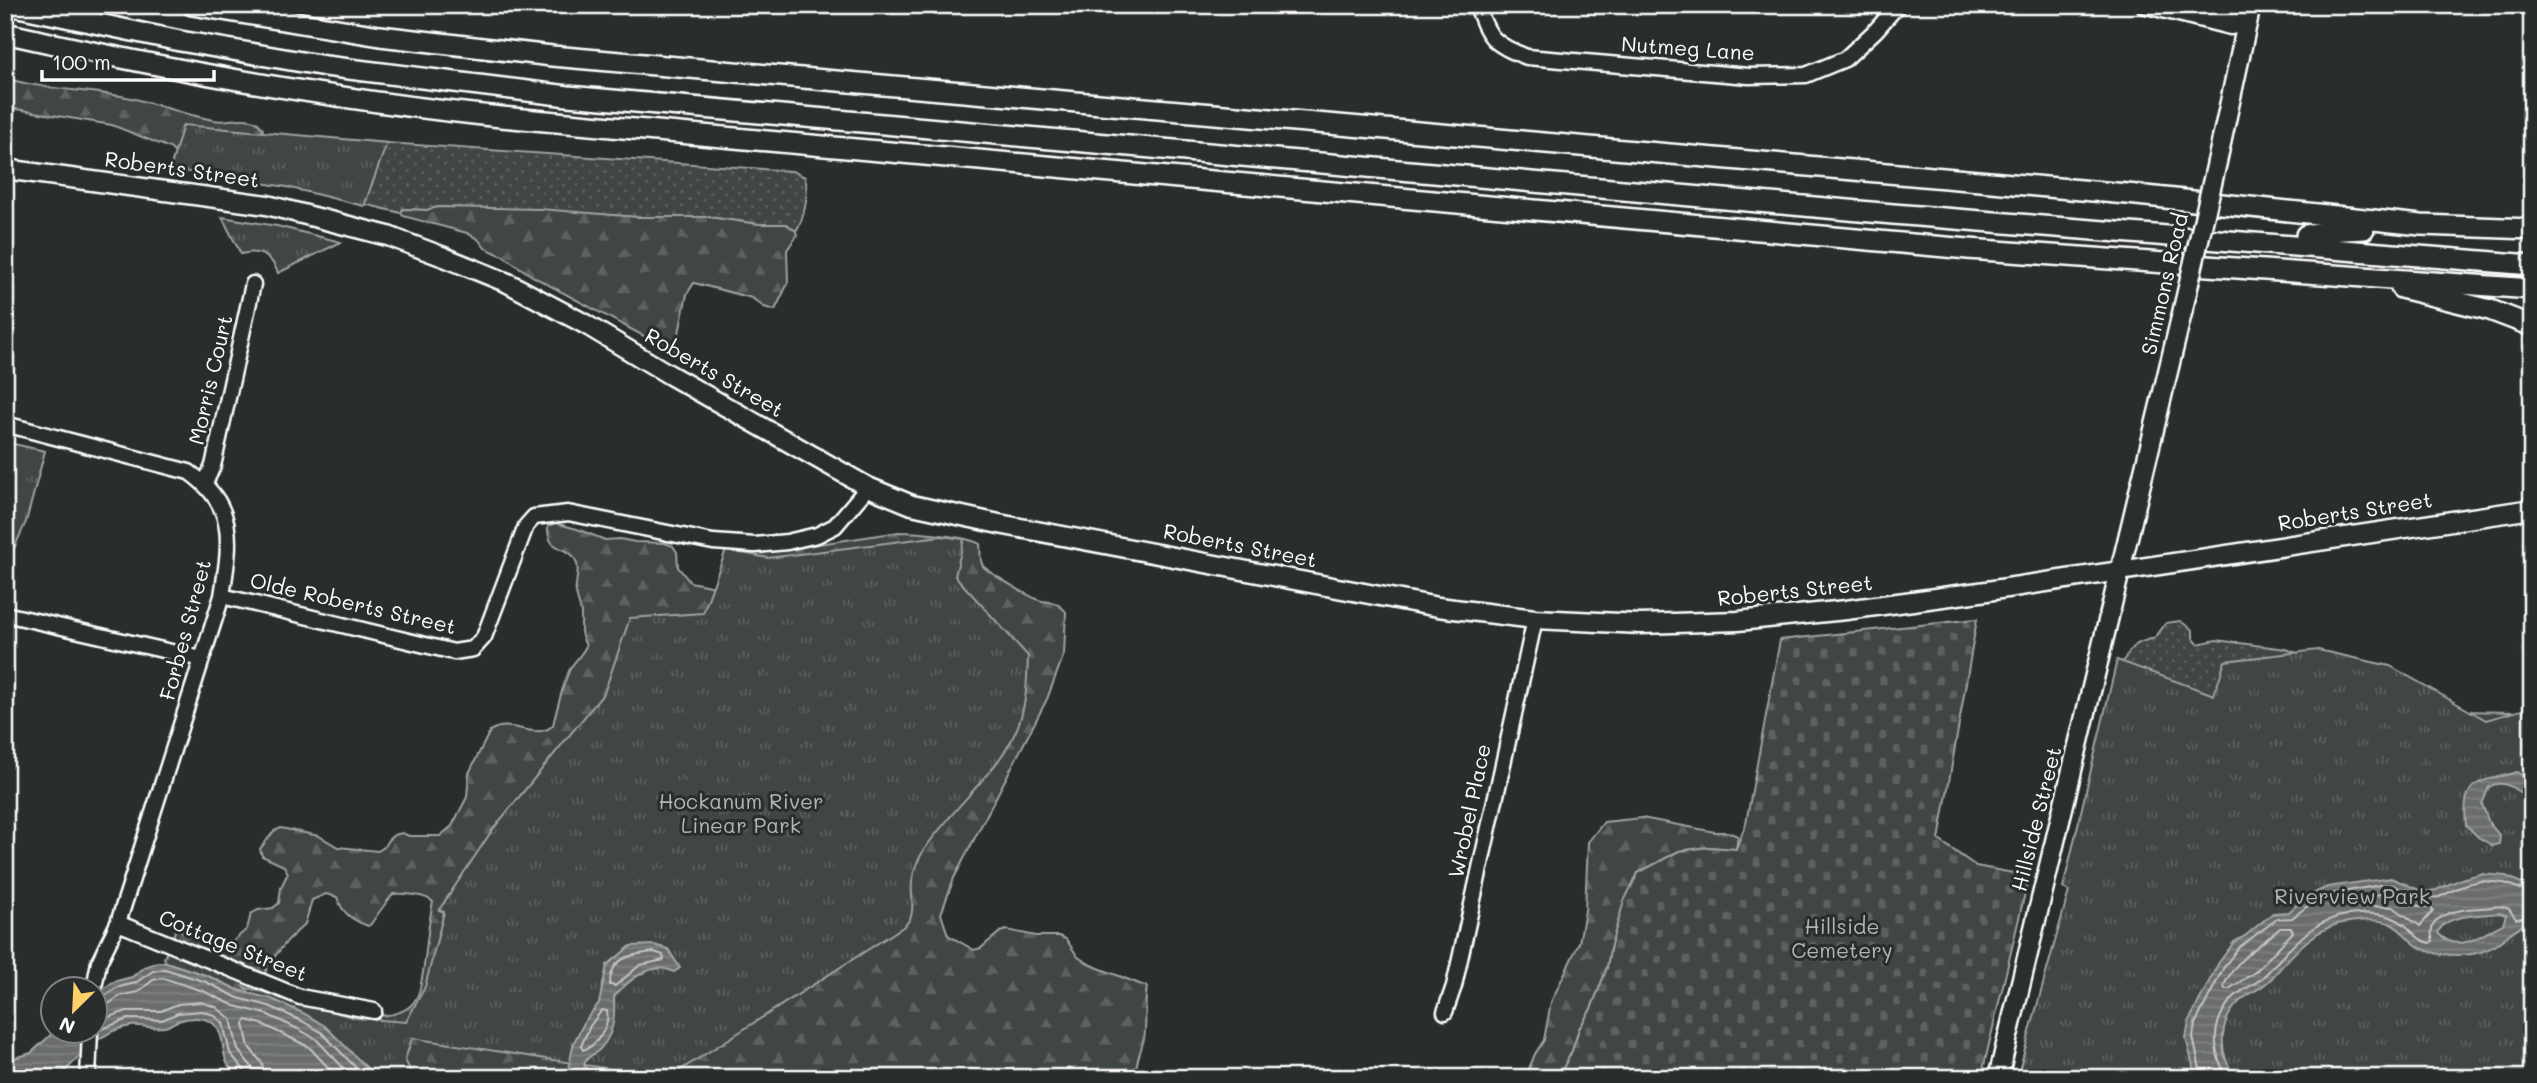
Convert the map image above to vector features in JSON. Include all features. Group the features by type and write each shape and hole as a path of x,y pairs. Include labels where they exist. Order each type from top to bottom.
{"highway":[{"path":"9,5 168,39 297,62 544,93 1858,211 2532,265"},
{"path":"67,5 197,32 334,55 537,80 1901,202 2532,253"},
{"path":"192,5 380,36 528,54 2127,194 2421,225 2532,229"},
{"path":"5,33 259,83 470,114 1924,245 2532,289"},
{"path":"2306,235 2327,231 2421,225"},
{"path":"2374,278 2409,291 2490,310 2532,326"}],"main road":[{"name":"Simmons Road","path":"2120,572 2217,162 2251,5"},
{"name":"Roberts Street","path":"5,169 267,205 388,236 508,283 585,324 868,486 912,505 1012,527 1438,607 1535,619 1641,624 1738,621 1846,610 2120,572 2532,509"},
{"name":"Hillside Street","path":"1998,1078 2120,572"}],"street":[{"name":"Nutmeg Lane","path":"1477,5 1485,31 1501,47 1527,57 1749,76 1806,75 1844,59 1876,30 1898,5"},
{"path":"2143,5 2230,27 2247,24"},
{"path":"2197,5 2233,14 2247,24"},
{"name":"Morris Court","path":"205,483 213,466 253,284"},
{"path":"5,424 161,463 189,472 205,483"},
{"name":"Forbes Street","path":"97,974 99,962 118,923 222,596 230,544 227,520 218,500 205,483"},
{"name":"Olde Roberts Street","path":"222,596 454,652 473,649 484,638 526,526 534,517 568,513 713,542 766,544 797,540 835,526 868,486"},
{"path":"5,614 202,659"},
{"name":"Wrobel Place","path":"1445,1012 1454,986 1535,619"},
{"name":"Cottage Street","path":"118,923 300,998 374,1011"},
{"path":"88,1078 89,1044"}],"green space":[{"path":"5,78 131,98 214,120 246,119 257,122 263,129 248,178 222,179 194,172 170,148 112,125 16,109 9,109 5,113"},
{"path":"183,125 387,143 364,206 287,187 170,169"},
{"path":"299,137 792,171 805,177 807,190 802,219 796,231 786,224 759,224 708,217 638,217 438,207 427,210 403,209 401,213 335,197"},
{"path":"438,207 540,209 638,217 708,217 759,224 786,224 796,231 797,235 787,250 788,283 775,310 764,307 752,298 694,283 687,294 675,353 532,276 503,256 485,248 478,239 467,233 403,216 401,213 403,209 427,210"},
{"path":"222,217 277,226 341,242 278,273 264,255 254,252 241,254"},
{"path":"5,442 45,451 26,522 5,568"},
{"name":"Hockanum River Linear Park","path":"555,523 605,540 665,543 673,546 677,552 678,567 690,582 720,588 741,553 759,553 899,532 953,537 980,544 982,564 993,574 1030,596 1063,609 1066,612 1064,654 1047,699 954,878 941,914 948,935 974,950 1007,930 1036,936 1059,936 1066,939 1078,957 1091,965 1147,987 1145,1033 1135,1078 593,1078 584,1065 586,1059 569,1072 572,1078 377,1078 272,999 240,991 208,976 166,962 164,958 176,929 208,940 231,943 247,929 251,914 273,908 279,903 281,887 288,873 284,866 262,856 260,849 274,831 281,828 319,836 338,847 378,851 394,835 402,833 409,836 440,836 452,826 467,797 469,773 490,731 506,727 539,731 547,730 553,725 567,675 586,646 581,633 581,612 576,593 576,561 568,552 554,545 548,526","holes":["326,894 337,897 348,915 368,926 393,894 420,896 433,902 419,992 412,1004 400,1012 368,1016 351,1014 300,1000 263,980 268,965 305,924 312,900"]},
{"name":"Hockanum River Linear Park","path":"941,536 964,539 955,576 1028,656 1026,688 1020,720 1008,747 933,837 919,860 912,882 912,912 903,927 668,1078 412,1038 405,1060 414,1078 345,1078 244,987 356,1018 406,1022 425,987 444,912 439,910 493,829 604,693 630,618 703,613 726,550 768,558"},
{"name":"Hillside Cemetery","path":"1977,619 1939,840 1976,866 2029,876 1981,1078 1558,1078 1607,968 1624,901 1638,873 1679,851 1709,847 1736,849 1746,823 1780,640"},
{"path":"2180,621 2193,630 2193,638 2198,644 2216,640 2286,649 2459,711 2515,712 2475,785 2125,667 2123,661 2136,645 2155,638 2166,623"},
{"name":"Riverview Park","path":"2318,650 2390,666 2486,720 2532,707 2532,1078 2017,1078 2069,891 2063,888 2117,660 2214,695 2225,661"},
{"path":"1642,818 1727,832 1738,836 1736,849 1709,847 1679,851 1638,873 1591,1009 1579,1029 1572,1051 1558,1078 1525,1078 1544,1040 1551,1002 1579,943 1585,911 1588,842 1604,822"}],"water":[{"path":"2517,772 2532,782 2532,802 2506,785 2495,784 2489,787 2482,804 2489,823 2500,836 2499,844 2493,846 2478,837 2466,825 2467,798 2475,785"},
{"path":"2481,874 2506,876 2532,888 2532,922 2516,929 2482,952 2459,955 2435,953 2421,948 2395,926 2382,921 2354,921 2325,929 2305,943 2270,980 2232,1009 2223,1039 2226,1060 2237,1078 2196,1078 2186,1038 2189,1021 2218,964 2234,942 2273,913 2289,912 2304,898 2327,887 2391,878 2424,892","holes":["2499,913 2506,915 2503,924 2462,943 2446,940 2438,933 2448,922 2455,919"]},
{"path":"654,945 668,949 680,968 674,972 666,969 649,970 619,991 614,997 611,1032 604,1044 584,1065 593,1078 572,1078 569,1065 574,1042 599,1003 607,965 631,946"},
{"path":"166,962 208,976 240,991 272,999 305,1014 325,1026 377,1078 250,1078 238,1074 226,1062 219,1031 214,1024 197,1018 182,1020 166,1027 131,1026 108,1034 108,986 132,977 144,967"},
{"path":"41,1044 94,1044 58,1078 5,1078 5,1061 31,1053"}],"pier":[{"path":"81,1044 97,1044 97,1045 79,1063"}]}
